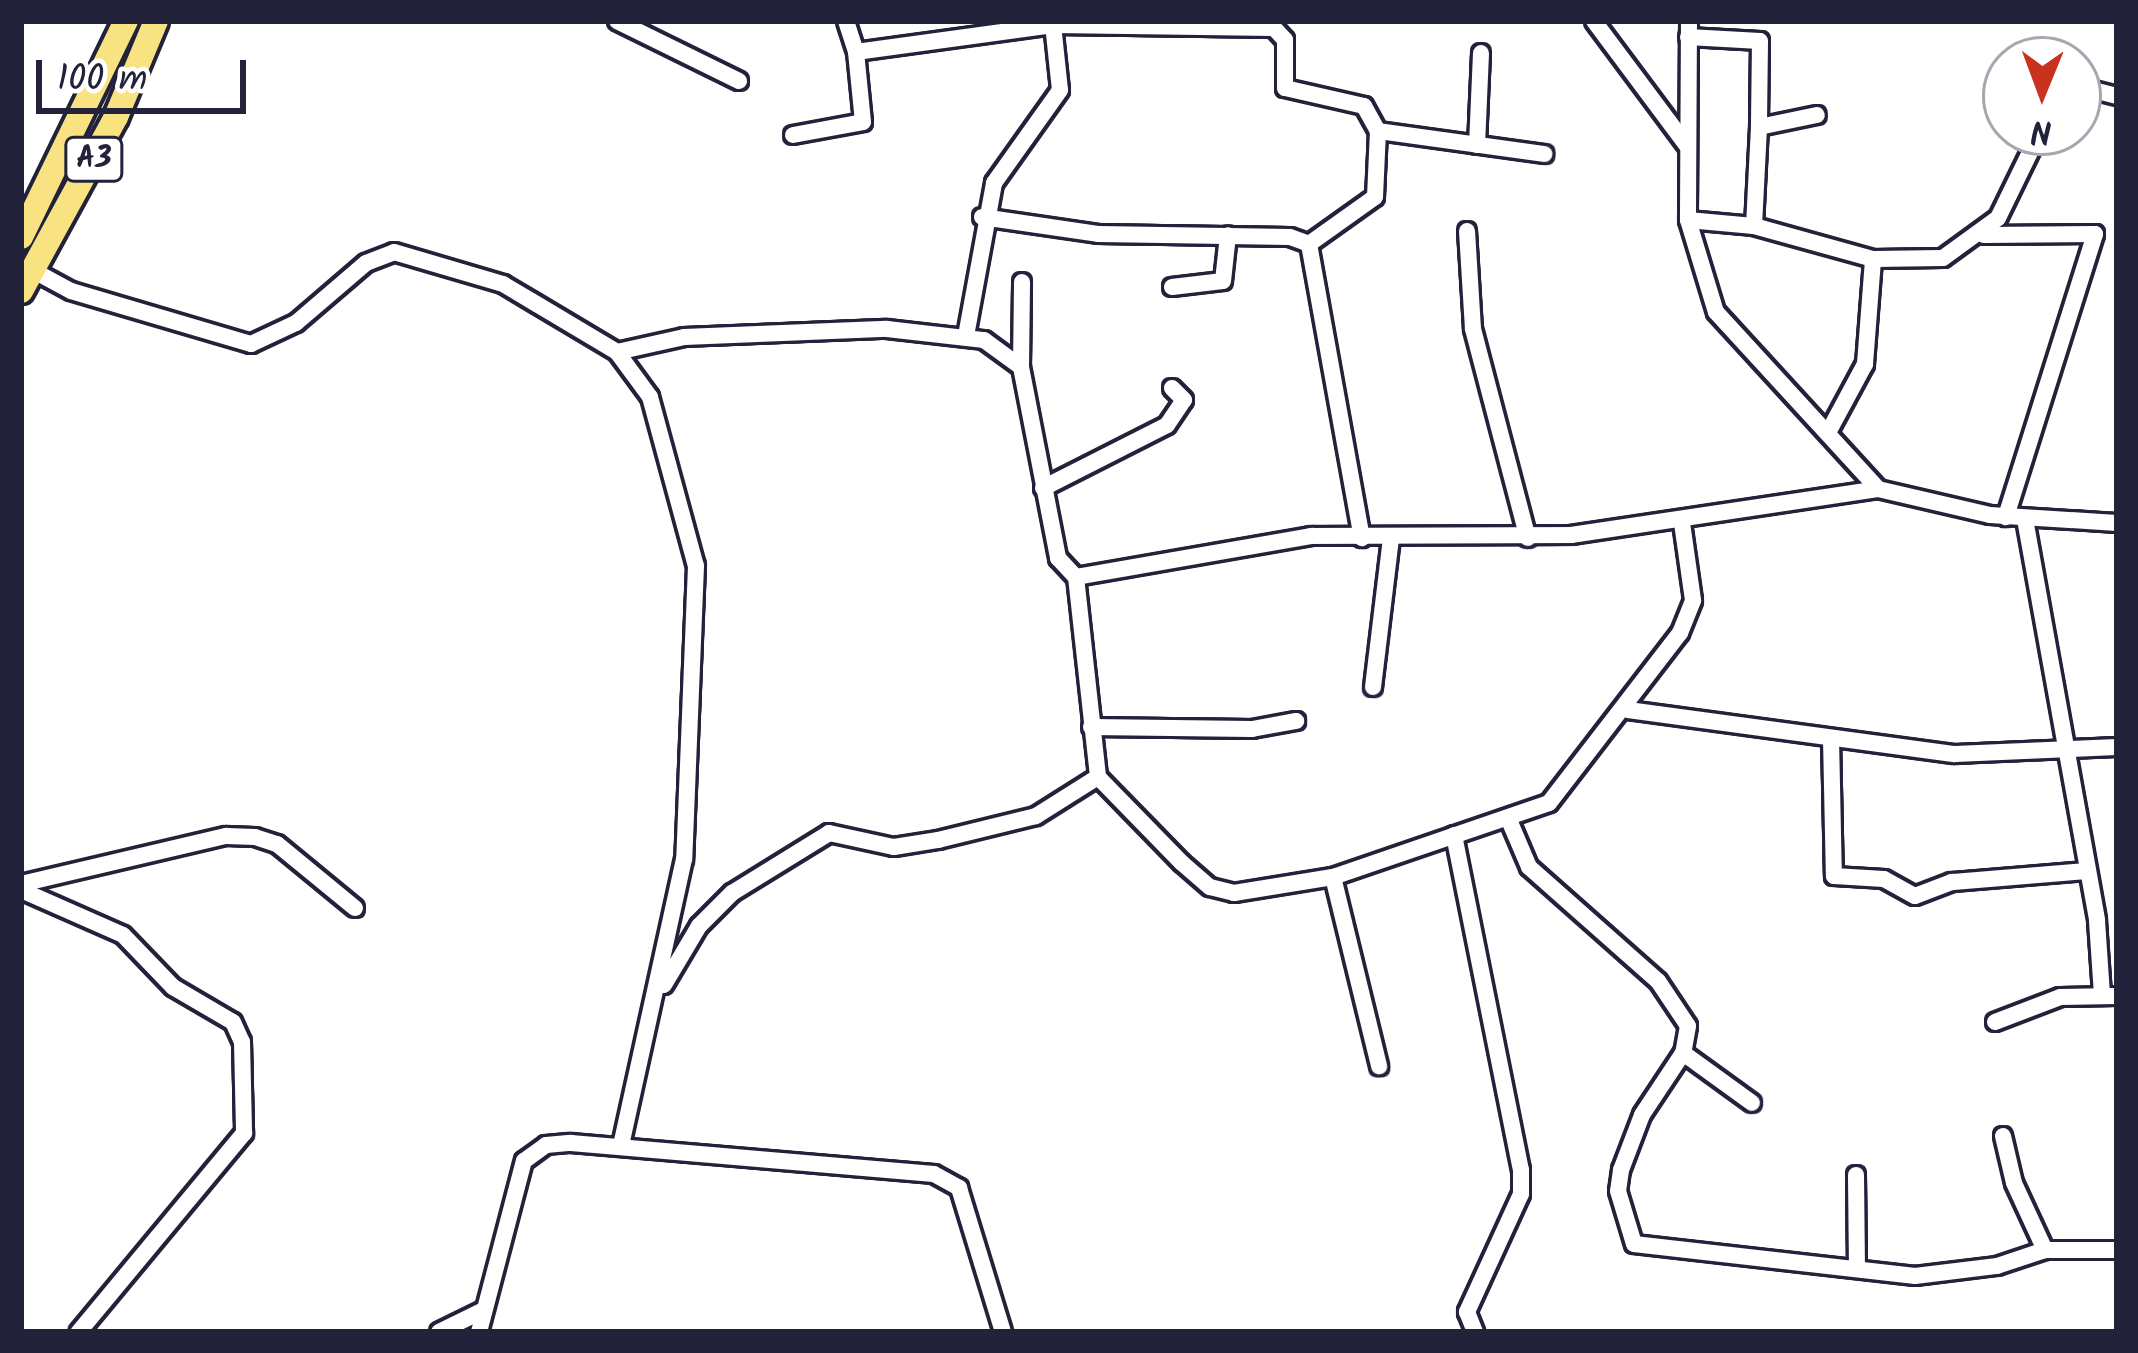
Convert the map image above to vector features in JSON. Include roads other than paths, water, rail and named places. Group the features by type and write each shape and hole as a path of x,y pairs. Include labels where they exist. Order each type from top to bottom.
{"highway":[{"name":"A3","path":"21,237 126,21"},
{"name":"A3","path":"27,281 116,117 156,21"}],"street":[{"path":"617,21 739,81"},
{"path":"793,135 863,122 856,52 846,21"},
{"path":"1594,21 1667,110 1692,154"},
{"path":"856,52 1029,24 1274,28 1285,40 1285,88 1364,106 1378,131 1376,197 1309,244 1228,235 1098,234 982,217"},
{"path":"966,336 982,217 994,183 1060,90 1053,25"},
{"path":"1754,226 1760,41 1689,29 1692,154 1688,220 1717,312 1830,428 1878,489"},
{"path":"1477,145 1481,53"},
{"path":"1759,127 1817,115"},
{"path":"1378,131 1544,154"},
{"path":"1984,235 2027,156"},
{"path":"1688,220 1754,226 1873,259 1943,258 1984,235 2088,228 2095,234 2015,518 2110,995 2060,998 1995,1022"},
{"path":"1467,231 1474,328 1528,538"},
{"path":"1172,287 1223,281 1228,235"},
{"path":"1309,244 1362,538"},
{"path":"27,281 251,344 296,322 366,263 417,254 503,284 617,352 650,397 696,566 684,859 621,1146"},
{"path":"1830,428 1865,364 1873,259"},
{"path":"1022,282 1021,367 1058,558 1076,577 1098,777 1127,815 1220,892 1333,878 1509,820 1565,789 1628,710 1693,600 1682,523"},
{"path":"617,352 684,337 887,329 966,336 1005,350 1021,367"},
{"path":"1043,488 1167,425 1184,400 1172,388"},
{"path":"1076,577 1278,541 1528,538 1682,523 1878,489 2015,518 2117,523"},
{"path":"1373,687 1391,538"},
{"path":"1628,710 1955,754 2117,747"},
{"path":"1091,727 1252,729 1295,722"},
{"path":"1831,738 1834,876 1884,879 1915,896 1952,882 2085,871"},
{"path":"655,999 699,926 732,893 829,833 894,847 938,840 1036,816 1098,777"},
{"path":"1509,820 1539,878 1684,1012 1683,1053 1642,1115 1621,1170 1618,1191 1634,1244 1857,1265 1915,1276 1997,1266 2045,1250 2117,1250"},
{"path":"1454,835 1521,1170 1521,1194 1467,1312 1474,1332"},
{"path":"21,887 226,836 255,837 292,855 356,908"},
{"path":"1333,878 1378,1066"},
{"path":"21,887 123,934 173,987 233,1022 242,1042 244,1133 79,1332"},
{"path":"1683,1053 1752,1103"},
{"path":"2003,1136 2014,1184 2045,1250"},
{"path":"479,1332 524,1161 546,1144 621,1146 934,1174 958,1187 1003,1332"},
{"path":"1856,1175 1857,1265"},
{"path":"439,1332 484,1310"}]}
